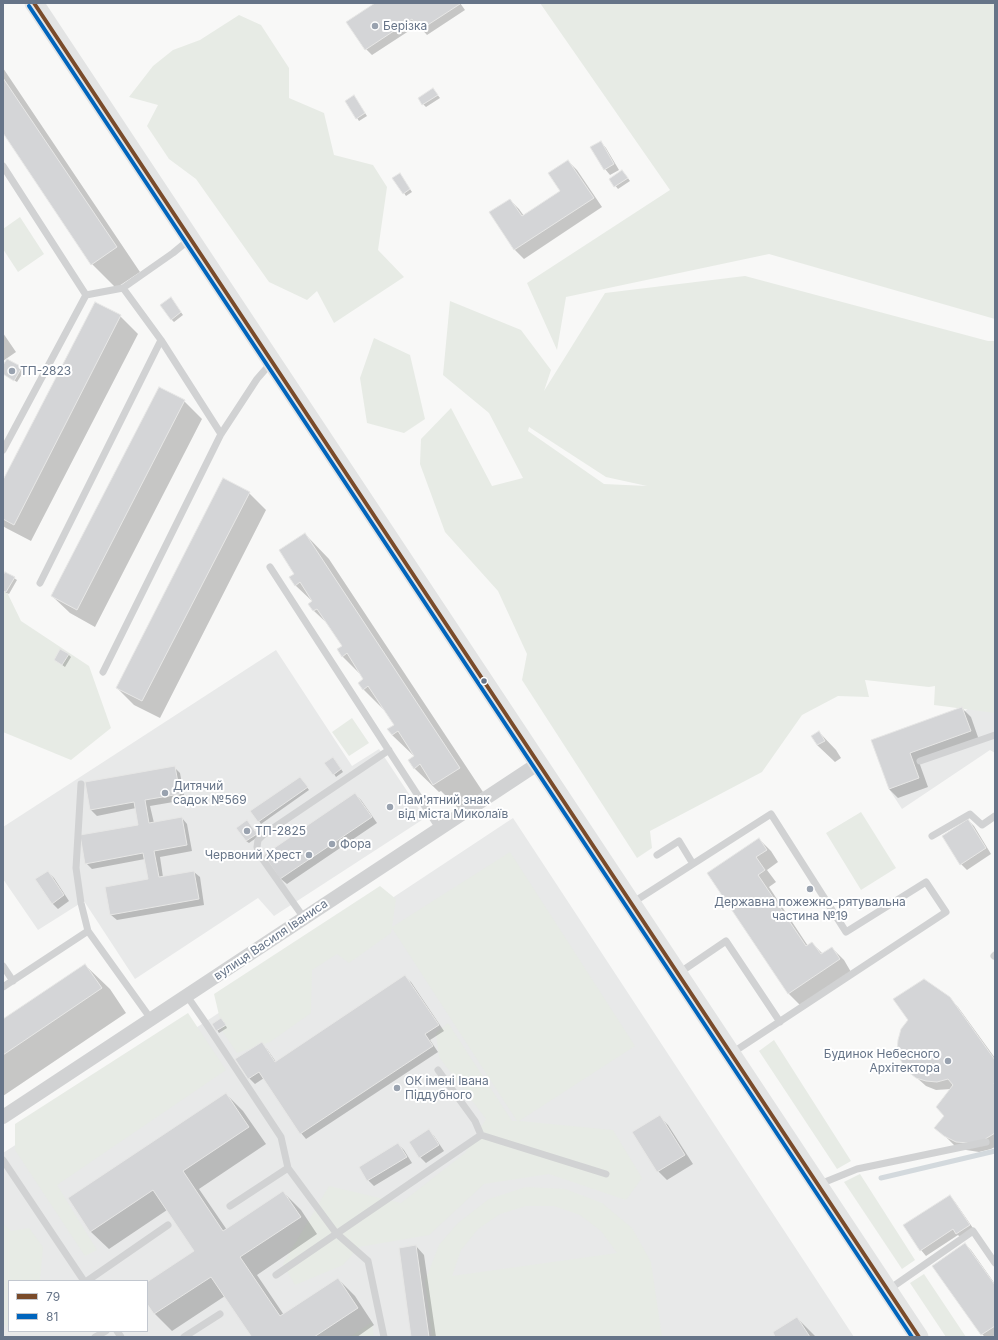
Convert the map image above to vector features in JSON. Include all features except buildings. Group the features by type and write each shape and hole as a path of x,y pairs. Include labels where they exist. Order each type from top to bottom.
{"street":[{"path":"34,3 539,762 919,1337"},
{"name":"вулиця Василя Іваниса","path":"3,1117 539,762"}],"lane":[{"path":"3,166 86,295"},
{"path":"86,295 123,288 173,253 190,239"},
{"path":"123,288 161,340 221,434"},
{"path":"3,450 86,295"},
{"path":"40,583 161,340"},
{"path":"103,672 221,434 257,379 272,361"},
{"path":"270,567 439,828"},
{"path":"920,761 995,735"},
{"path":"304,918 259,854 257,847 258,840 263,835 389,750"},
{"path":"81,784 76,868 81,903 88,931 151,1019"},
{"path":"632,903 771,814 846,932 926,882 946,912 732,1054"},
{"path":"932,836 970,814 982,825 995,816"},
{"path":"657,856 679,841 693,864"},
{"path":"3,987 88,931"},
{"path":"678,973 726,941 780,1022"},
{"path":"3,966 13,981"},
{"path":"187,996 282,1137 288,1168 336,1233 368,1261 384,1337"},
{"path":"438,1070 475,1121 481,1135 606,1174"},
{"path":"276,1275 481,1135"},
{"path":"818,1184 857,1169 986,1142"},
{"path":"3,1160 83,1280"},
{"path":"230,1206 288,1168"},
{"path":"88,1280 168,1225"},
{"path":"888,1290 973,1231 995,1263"},
{"path":"184,1337 220,1314"},
{"path":"95,1337 104,1332"}],"shaded area":[{"path":"540,3 995,3 995,319 769,254 566,297 557,350 527,283 670,190"},
{"path":"239,15 261,25 289,68 289,98 324,113 334,155 373,165 387,187 378,250 404,277 334,323 317,291 307,300 269,282 196,179 169,159 147,126 158,105 129,97 153,66 173,50 200,40"},
{"path":"20,217 44,254 18,272 3,249 3,229"},
{"path":"745,276 988,341 995,341 995,713 934,705 935,686 929,687 865,680 869,697 838,696 802,715 762,772 650,831 652,848 637,858 522,680 527,654 498,591 445,532 420,464 421,439 451,408 492,486 523,478 489,413 443,375 450,301 521,330 551,370 544,391 605,293","holes":["529,427 606,477 647,486 604,484 528,431"]},
{"path":"374,338 410,355 425,419 404,433 367,423 360,378"},
{"path":"3,584 21,621 89,666 111,728 71,760 3,732"},
{"name":"Дитячий садок №569","path":"276,650 352,766 379,749 425,818 274,916 258,898 135,979 84,901 38,930 3,879 3,827"},
{"path":"995,693 995,753 990,750 902,809 889,789 871,740 962,707 964,712 978,700"},
{"path":"352,718 369,743 349,756 332,732"},
{"path":"861,812 896,868 861,890 826,833"},
{"name":"ОК імені Івана Піддубного","path":"513,818 854,1337 3,1337 3,1153 205,1022"},
{"path":"510,852 635,1046 519,1121 613,1130 642,1178 626,1200 549,1174 484,1184 429,1235 359,1247 343,1265 295,1285 283,1264 329,1186 401,1203 465,1153 486,1119 439,1057 436,1033 448,1023 512,1121 517,1121 392,928 391,933 349,963 337,954 312,970 311,1013 270,1042 237,1053 223,1032 214,994 380,886 396,899 392,927"},
{"path":"188,1013 226,1070 57,1185 97,1250 85,1256 15,1150 15,1124"},
{"path":"774,1040 851,1161 837,1169 759,1051"},
{"path":"860,1174 915,1260 902,1269 844,1182"},
{"path":"526,1187 565,1189 602,1203 632,1228 651,1262 662,1337 432,1337 425,1281 439,1245 458,1223 489,1199","holes":["526,1206 554,1206 580,1215 601,1231 617,1253 452,1276 461,1250 478,1229 500,1214"]},
{"path":"3,1224 11,1231 29,1228 43,1247 40,1280 8,1280 8,1327 3,1323"},
{"path":"924,1274 966,1337 946,1337 910,1283"},
{"path":"372,1322 374,1337 350,1337"}],"waterway":[{"path":"881,1178 995,1151"}],"transit line":[{"name":"79","path":"34,3 919,1337"},
{"name":"81","path":"29,6 912,1337"}],"place":[{"name":"Берізка","path":"375,26"},
{"name":"ТП-2823","path":"12,371"},
{"name":"Дитячий садок №569","path":"165,793"},
{"name":"Пам'ятний знак від міста Миколаїв","path":"390,807"},
{"name":"ТП-2825","path":"247,831"},
{"name":"Фора","path":"332,844"},
{"name":"Червоний Хрест","path":"309,855"},
{"name":"Державна пожежно-рятувальна частина №19","path":"810,889"},
{"name":"Будинок Небесного Архітектора","path":"948,1061"},
{"name":"ОК імені Івана Піддубного","path":"397,1088"}]}
